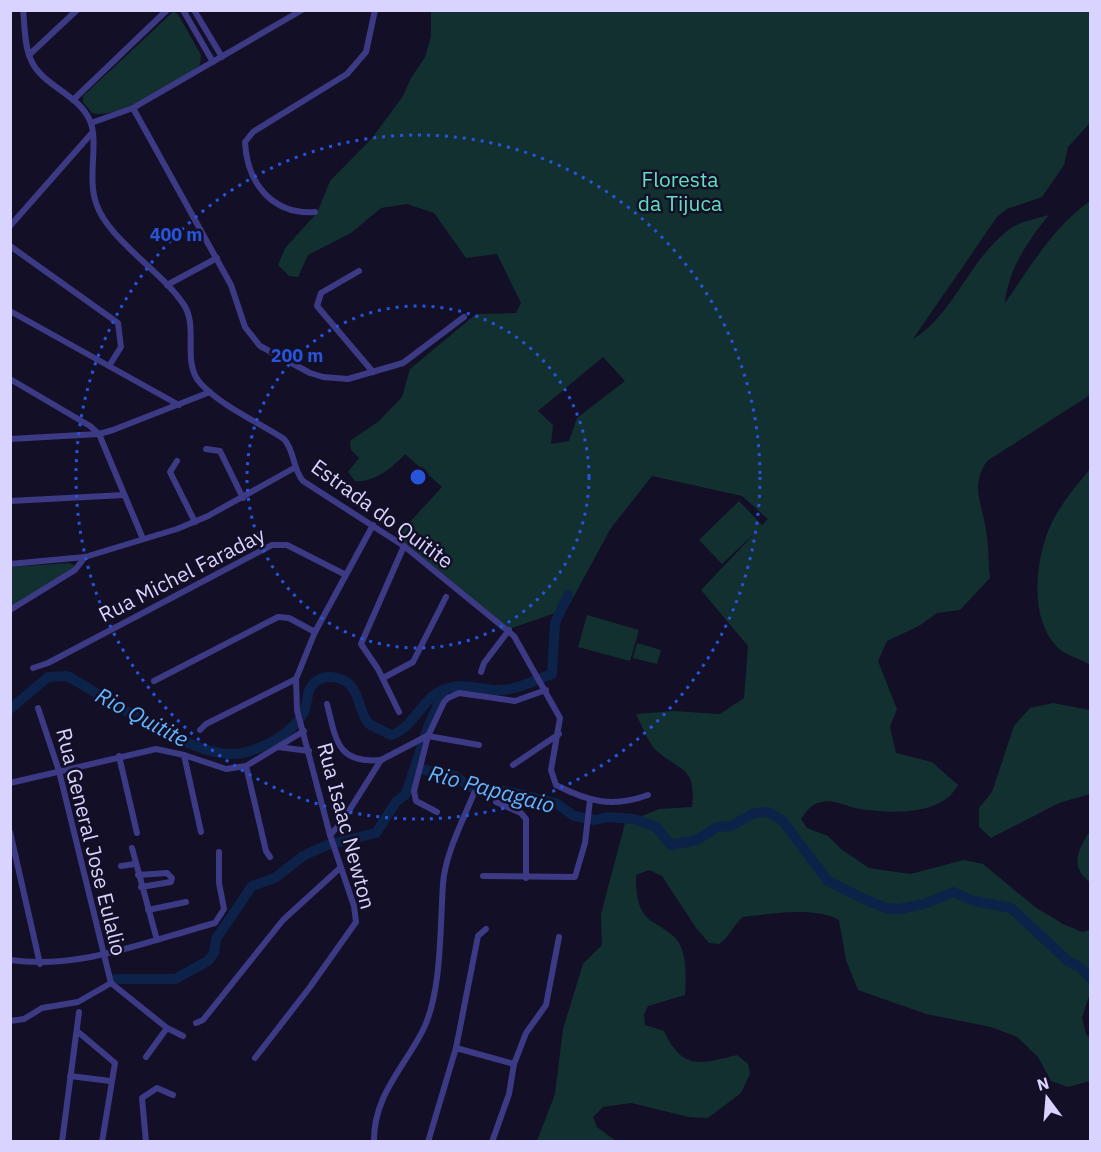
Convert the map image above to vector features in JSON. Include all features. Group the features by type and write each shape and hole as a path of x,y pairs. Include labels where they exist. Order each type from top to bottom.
{"street":[{"path":"10,439 99,434 130,425 210,392 199,382 194,370 188,311 167,285 100,214 91,183 91,123 73,100 39,72 29,55 23,10"},
{"path":"29,55 77,10"},
{"path":"73,100 167,10"},
{"path":"183,10 213,62"},
{"path":"194,10 222,57"},
{"path":"91,123 133,108 302,10"},
{"path":"315,212 282,208 268,200 253,171 245,142 253,132 348,74 366,52 375,10"},
{"path":"133,108 231,285 245,327 260,346 310,373 323,377 348,379 403,363 464,317"},
{"path":"10,226 92,133"},
{"path":"10,246 118,323 121,347 110,366"},
{"path":"167,285 217,258"},
{"path":"359,271 321,294 316,306 373,372"},
{"path":"10,311 179,405"},
{"path":"10,379 90,426 99,434 143,540"},
{"name":"Estrada do Quitite","path":"210,392 284,439 290,449 294,468 303,480 404,546 509,630 541,680 560,718 551,770 556,785 591,800 623,803 648,795"},
{"path":"206,449 220,451 243,498"},
{"path":"177,461 170,472 195,522"},
{"path":"10,564 85,557 143,540 195,522 243,498 294,468"},
{"path":"10,501 124,495"},
{"path":"200,730 206,724 296,679 315,632 373,525"},
{"name":"Rua Michel Faraday","path":"33,668 48,663 272,545 287,545 346,575"},
{"path":"399,712 383,678 362,648 361,641 404,546"},
{"path":"10,610 75,570 85,557"},
{"path":"383,678 413,662 446,597"},
{"path":"154,681 278,617 289,618 315,632"},
{"path":"481,672 484,663 509,630"},
{"name":"Rua Isaac Newton","path":"255,1058 304,996 356,922 354,906 330,837 297,710 296,679"},
{"path":"437,812 414,797 427,737 444,702 456,694 515,701 546,690"},
{"path":"327,704 343,751 357,761 381,760 427,737 479,746"},
{"name":"Rua General Jose Eulalio","path":"38,708 59,771 111,983"},
{"path":"10,783 156,749 184,755 226,769 246,765 278,747 303,728"},
{"path":"513,765 559,734"},
{"path":"278,747 309,751"},
{"path":"184,755 201,832"},
{"path":"119,756 137,833"},
{"path":"330,837 381,760"},
{"path":"246,765 266,851 270,857"},
{"path":"374,1142 375,1121 382,1099 426,1022 436,971 445,869 474,793"},
{"path":"483,876 575,877 579,870 591,800"},
{"path":"496,802 520,813 526,819 526,878"},
{"path":"10,832 40,964"},
{"path":"132,848 157,940"},
{"path":"10,960 40,964 102,953 215,923 220,919 224,909 219,852"},
{"path":"121,866 135,864"},
{"path":"196,1023 203,1020 283,920 340,868"},
{"path":"138,875 171,875 171,882 141,887"},
{"path":"148,910 186,902"},
{"path":"428,1142 456,1048 477,936 486,929"},
{"path":"492,1142 509,1094 514,1064 526,1033 546,1005 559,937"},
{"path":"10,1021 20,1020 42,1008 78,1002 111,983 167,1028 183,1036"},
{"path":"62,1142 79,1012"},
{"path":"146,1057 167,1028"},
{"path":"76,1031 115,1063 110,1080 102,1142"},
{"path":"456,1048 514,1064"},
{"path":"70,1076 110,1080"},
{"path":"146,1142 140,1100 155,1089 174,1095"}],"green space":[{"path":"174,11 201,55 200,65 148,98 116,111 102,114 92,113 83,102 83,96"},
{"name":"Floresta da Tijuca","path":"431,11 1090,11 1090,123 1068,147 1064,165 1042,197 1007,209 997,217 913,339 939,316 981,258 1006,232 1021,223 1049,215 1020,256 1010,279 1005,303 1033,261 1054,235 1065,222 1090,201 1090,395 987,461 978,487 987,536 990,578 960,610 937,613 919,626 887,641 878,661 897,709 890,727 896,753 932,762 958,785 940,803 927,808 899,812 859,809 827,801 812,806 801,819 807,828 828,836 841,849 869,868 910,874 964,860 983,864 1035,907 1063,924 1082,932 1090,930 1090,993 1082,1018 1086,1034 1090,1038 1090,1081 1068,1087 1051,1081 1038,1057 1017,1037 991,1027 926,1014 858,990 846,960 839,920 829,916 818,913 792,912 743,917 723,941 719,944 709,943 696,928 662,876 649,870 636,875 638,902 648,918 671,934 679,943 685,961 686,982 685,995 648,1006 644,1015 645,1025 664,1031 678,1053 686,1059 703,1062 737,1055 748,1064 750,1074 741,1093 708,1118 689,1117 631,1103 603,1107 593,1117 597,1127 616,1141 537,1141 555,1094 563,1029 583,964 602,945 601,914 625,823 659,809 692,807 693,794 690,778 686,772 654,749 636,714 673,711 720,714 744,698 748,646 701,590 757,531 722,564 699,540 739,501 762,525 768,519 742,496 652,476 611,528 567,609 509,629 397,536 442,487 405,454 388,469 369,480 355,481 348,472 359,458 351,450 350,441 379,421 402,397 410,369 476,314 516,313 521,303 497,254 466,258 434,213 407,204 381,208 351,233 308,255 298,277 289,276 278,265 285,248 317,213 330,181 372,138 403,96 411,78 425,57 431,36","holes":["603,357 625,381 577,418 569,441 551,444 553,425 538,411"]},
{"path":"1090,469 1090,665 1058,648 1049,636 1042,622 1037,590 1040,558 1049,529 1062,505"},
{"path":"69,563 74,565 73,570 11,608 11,567"},
{"path":"587,615 639,630 630,661 578,647"},
{"path":"637,643 661,650 657,664 633,658"},
{"path":"1053,703 1090,710 1090,794 1059,803 991,838 979,827 979,808 992,792 1014,726 1030,708"},
{"path":"1090,831 1090,882 1079,870 1078,858 1082,844"}],"waterway":[{"name":"Rio Quitite","path":"10,709 48,677 67,676 171,735 213,752 231,754 262,747 283,735 304,712 312,685 319,679 335,677 349,684 355,691 369,724 391,735 406,726 435,694 450,687 503,690 522,686 552,674 555,623 568,595"},
{"name":"Rio Papagaio","path":"115,979 175,979 208,961 214,953 216,939 252,886 275,878 303,856 327,845 376,833 396,802 406,794 428,727 445,689"},
{"name":"Rio Papagaio","path":"416,768 455,776 470,787 511,792 556,803 574,816 595,820 608,817 634,819 656,827 671,845 697,840 717,827 731,826 754,813 768,812 782,820 828,881 885,908 899,909 924,904 953,892 974,901 1011,908 1069,962 1080,967 1090,978"}]}
